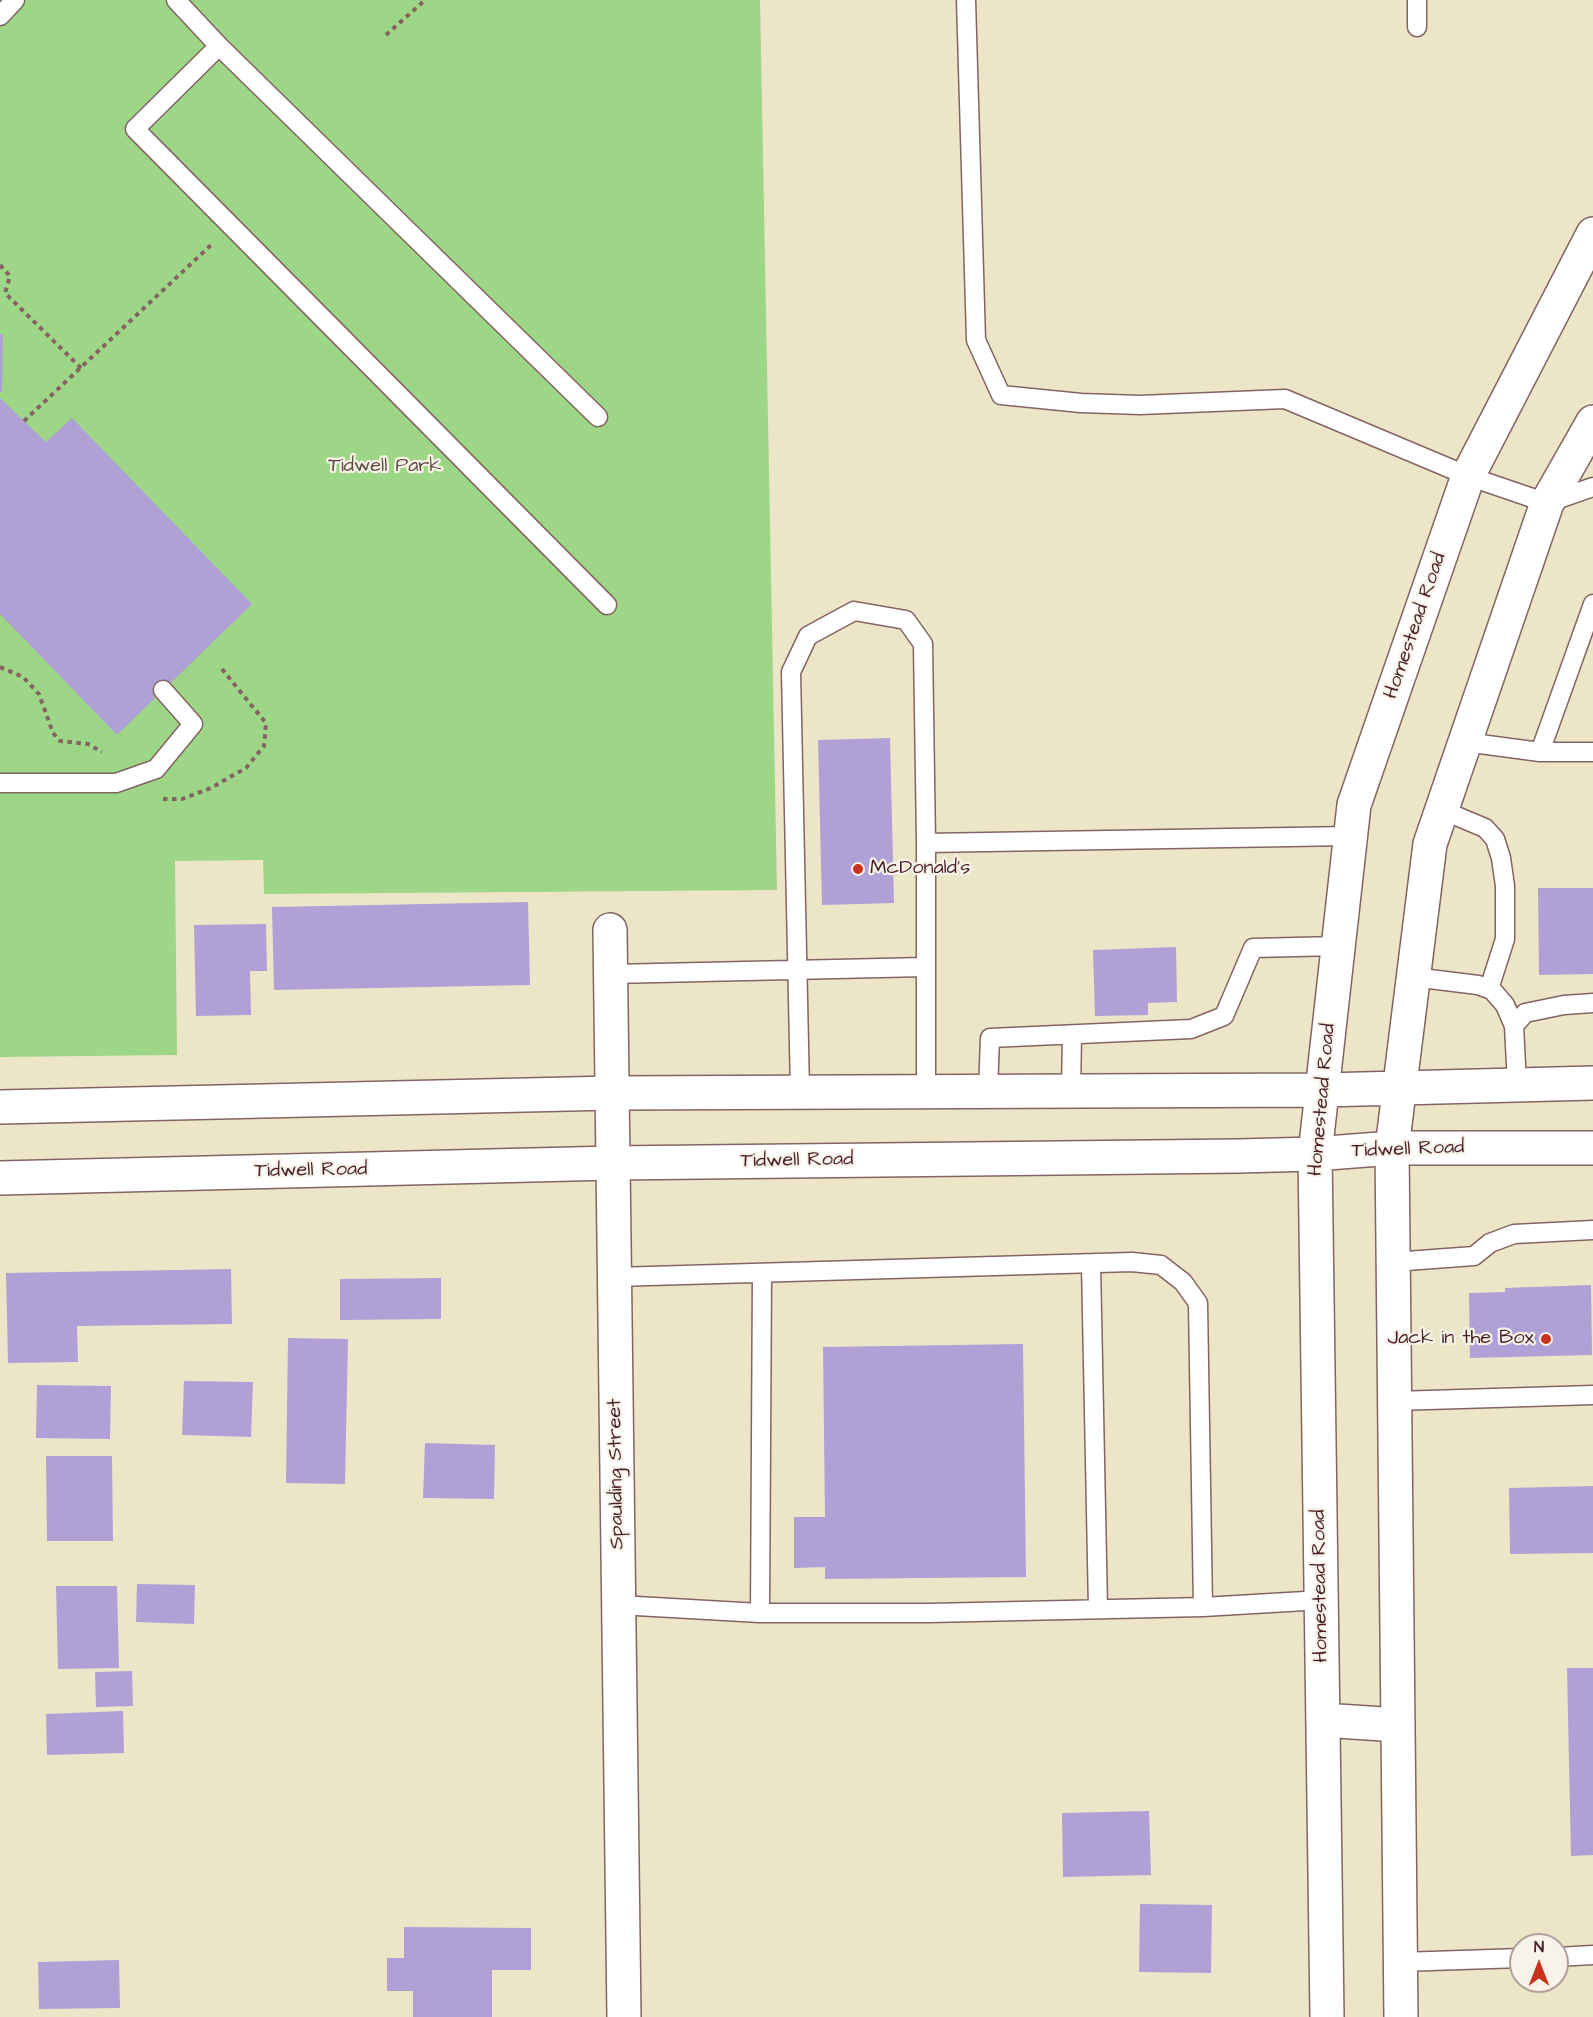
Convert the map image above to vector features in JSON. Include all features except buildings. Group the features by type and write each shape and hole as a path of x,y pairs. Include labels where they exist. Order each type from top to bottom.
{"main road":[{"name":"Homestead Road","path":"1327,2017 1315,1154 1354,805 1468,476 1593,234"},
{"path":"1401,2017 1392,1148 1430,844 1547,503 1593,422"},
{"name":"Spaulding Street","path":"610,930 624,2017"},
{"path":"0,1107 613,1093 1323,1090 1400,1086 1593,1083"},
{"name":"Tidwell Road","path":"0,1178 613,1163 1315,1154 1392,1148 1593,1148"},
{"path":"1323,1720 1398,1725"}],"lane":[{"path":"0,16 15,0"},
{"path":"176,0 219,46 598,417"},
{"path":"966,0 976,340 1001,395 1081,403 1140,405 1285,399 1468,476 1547,503 1593,487"},
{"path":"1417,0 1417,27"},
{"path":"219,46 135,129 607,604"},
{"path":"1540,752 1586,641 1593,604"},
{"path":"800,1092 790,672 808,636 854,611 906,620 923,644 926,1092"},
{"path":"0,783 116,783 156,769 193,724 163,690"},
{"path":"1465,742 1540,752 1593,752"},
{"path":"1442,810 1485,828 1495,839 1501,858 1505,886 1505,939 1489,989"},
{"path":"926,843 1350,836"},
{"path":"988,1091 990,1038 1191,1029 1224,1016 1253,948 1338,946"},
{"path":"612,974 925,967"},
{"path":"1413,977 1478,985 1489,989 1505,1005 1514,1026 1517,1084"},
{"path":"1514,1026 1525,1013 1564,1005 1593,1003"},
{"path":"1071,1090 1072,1035"},
{"path":"1393,1262 1474,1256 1490,1243 1514,1234 1593,1230"},
{"path":"615,1277 1132,1262 1161,1266 1183,1282 1198,1303 1203,1607"},
{"path":"1091,1264 1098,1609"},
{"path":"760,1613 762,1273"},
{"path":"1395,1401 1593,1395"},
{"path":"619,1605 760,1613 929,1613 1203,1607 1322,1600"},
{"path":"1569,1956 1593,1955"},
{"path":"1401,1962 1509,1958"}],"path":[{"path":"386,35 425,0"},
{"path":"24,422 231,226"},
{"path":"0,265 10,276 2,294 81,369"}],"green space":[{"name":"Tidwell Park","path":"0,0 760,0 777,890 264,894 263,860 175,861 177,1055 0,1057"}],"place":[{"name":"McDonald's","path":"858,869"},
{"name":"Jack in the Box","path":"1546,1339"}]}
